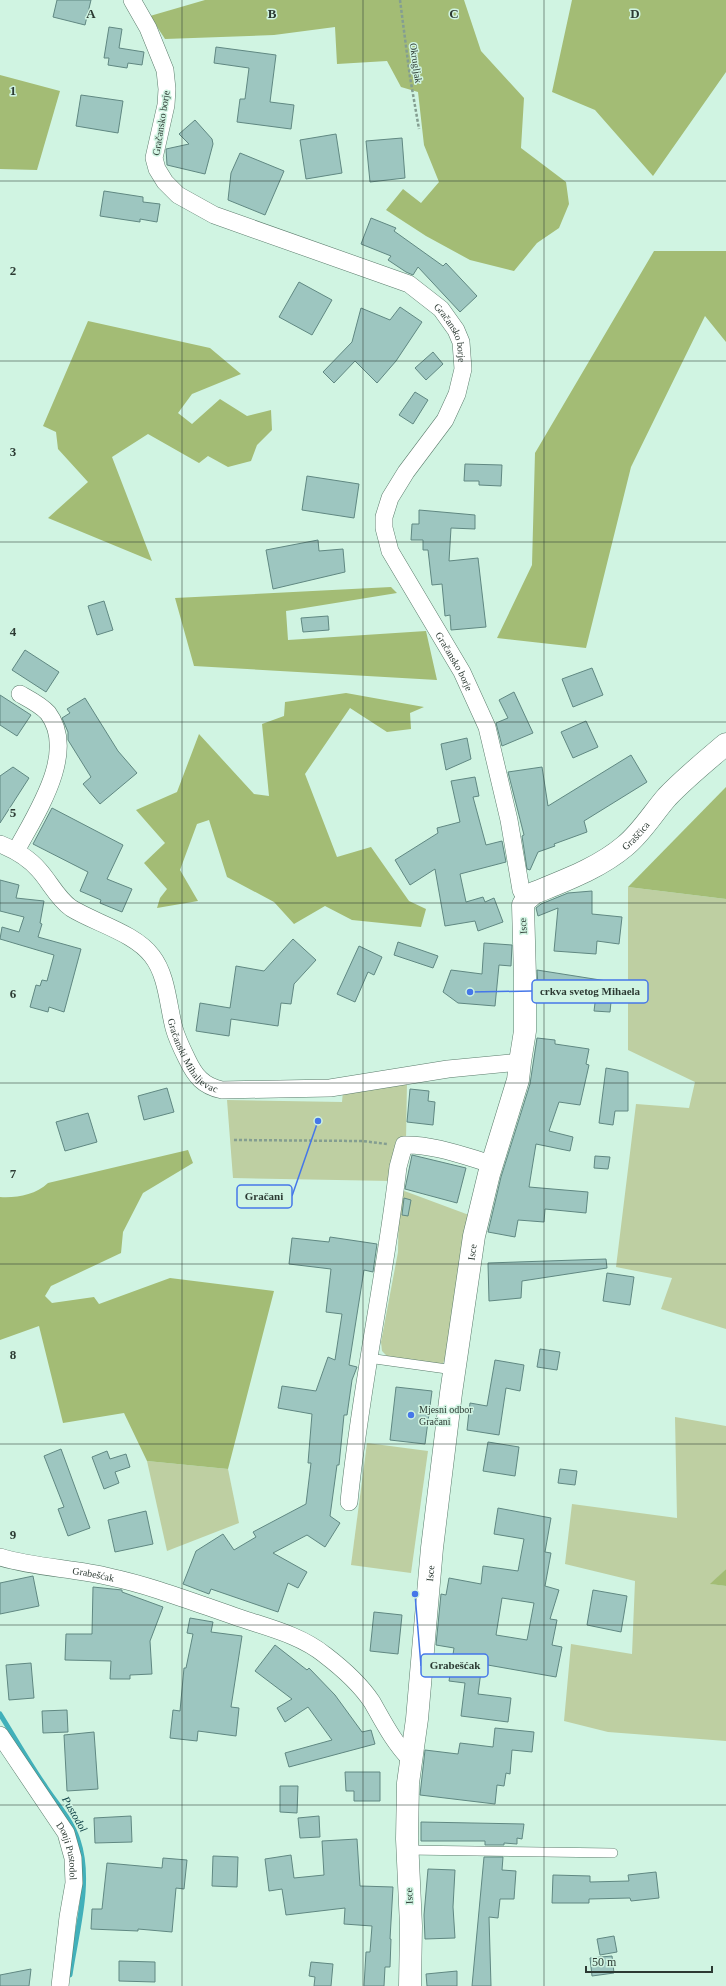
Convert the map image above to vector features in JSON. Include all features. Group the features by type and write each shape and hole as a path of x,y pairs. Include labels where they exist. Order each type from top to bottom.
{"street":[{"name":"Gračansko borje","path":"132,0 148,28 164,70 167,89 166,105 154,158 157,170 165,182 178,195 214,215 409,284 432,300 441,309 456,330 461,342 463,369 457,394 445,420 406,472 390,498 384,517 384,528 390,551 462,672 487,727 509,820 521,890 526,900"},
{"path":"16,851 51,785 55,771 58,744 56,732 48,713 20,694"},
{"name":"Graščica","path":"526,900 534,894 596,866 625,846 643,828 662,803 682,782 726,744"},
{"name":"Gračanski Mihaljevac","path":"0,844 16,851 39,870 58,895 71,908 127,937 148,951 159,968 180,1046 195,1075 207,1085 214,1088 222,1090 330,1088 448,1069 520,1062"},
{"name":"Isce","path":"410,1986 411,1948 407,1811 410,1760 417,1719 432,1548 454,1370 474,1236 492,1164 518,1080 525,1031 525,977 522,912 526,900"},
{"path":"348,1502 354,1447 368,1358 383,1278 398,1167 404,1145 417,1144 492,1164"},
{"name":"Grabešćak","path":"0,1557 32,1565 109,1576 133,1582 262,1624 302,1640 324,1654 353,1680 371,1701 398,1747 410,1760"},
{"name":"Donji Pustodol","path":"0,1735 66,1833 73,1858 74,1883 68,1917 60,1986"}],"lane":[{"path":"368,1358 454,1370"},
{"path":"408,1850 613,1853"}],"path":[{"name":"Okrugljak","path":"400,0 410,77 419,128"},
{"path":"234,1140 362,1141 404,1145"}],"green space":[{"path":"205,0 464,0 481,51 524,98 521,148 566,182 569,204 559,228 537,243 514,271 470,260 426,236 386,210 403,189 421,203 439,182 424,145 418,92 401,87 387,61 337,64 335,27 274,35 165,39 150,16"},
{"path":"572,0 726,0 726,72 653,176 595,110 552,92"},
{"path":"0,75 60,91 37,170 0,169"},
{"path":"654,251 726,251 726,342 705,316 631,467 586,648 497,638 532,565 535,453"},
{"path":"88,321 210,348 241,374 192,394 178,413 192,424 220,399 247,416 271,410 272,430 257,445 251,461 228,467 208,456 199,463 148,434 112,457 152,561 48,518 88,482 58,449 56,432 43,426"},
{"path":"391,587 397,593 286,611 288,640 426,631 437,680 194,666 175,598"},
{"path":"346,693 424,707 410,713 411,729 387,732 350,708 305,774 337,857 371,847 409,901 426,909 421,927 352,920 325,906 294,924 274,902 227,877 209,820 197,824 180,870 198,901 157,908 160,898 167,889 144,863 165,843 136,810 177,792 199,734 254,794 269,796 262,724 284,716 285,702"},
{"path":"726,787 726,899 628,887"},
{"path":"628,887 726,899 726,1329 661,1309 672,1278 616,1267 636,1104 689,1108 695,1082 628,1050"},
{"path":"407,1081 406,1140 396,1140 392,1181 233,1178 227,1100 342,1102 343,1091"},
{"path":"188,1150 193,1163 143,1193 123,1232 121,1253 51,1286 45,1296 52,1303 94,1297 99,1304 170,1278 274,1291 228,1469 147,1461 124,1413 63,1423 39,1326 0,1340 0,1197 26,1195 48,1183"},
{"path":"399,1189 469,1215 447,1355 442,1365 388,1357 382,1351 381,1342 398,1252"},
{"path":"675,1417 726,1426 726,1569 711,1584 726,1586 726,1741 608,1732 564,1721 571,1644 632,1654 635,1581 565,1564 572,1504 677,1518"},
{"path":"367,1443 428,1451 411,1573 351,1565"},
{"path":"147,1461 228,1469 239,1523 167,1551"},
{"path":"726,1569 726,1586 710,1584"}],"building":[{"path":"57,0 91,0 85,25 53,17"},
{"path":"109,27 122,29 119,48 144,52 142,65 128,63 127,68 108,65 109,58 104,58"},
{"path":"216,47 276,55 270,102 294,105 291,129 237,122 240,99 245,99 249,68 214,63"},
{"path":"81,95 123,101 118,133 76,126"},
{"path":"195,120 212,139 213,144 205,174 167,165 166,149 189,144 179,134"},
{"path":"336,134 342,173 306,179 300,140"},
{"path":"402,138 405,178 370,182 366,141"},
{"path":"240,153 284,171 265,215 228,200 231,173"},
{"path":"104,191 143,197 143,202 160,204 157,222 140,219 140,222 100,216"},
{"path":"371,218 396,228 394,231 443,266 446,263 477,296 460,312 418,267 413,275 388,260 391,256 361,244"},
{"path":"299,282 332,300 312,335 279,317"},
{"path":"400,307 422,322 396,361 377,383 355,361 334,383 323,372 352,342 361,308 390,320"},
{"path":"433,352 443,364 426,380 415,368"},
{"path":"415,392 428,400 413,424 399,415"},
{"path":"465,464 502,465 501,486 479,485 479,481 464,481"},
{"path":"307,476 359,484 354,518 302,510"},
{"path":"419,510 475,515 475,529 451,528 449,561 478,558 486,627 451,630 450,615 445,616 442,584 432,585 428,550 423,550 423,540 411,540 412,524 419,524"},
{"path":"318,540 319,551 343,549 345,572 273,589 266,550"},
{"path":"104,601 113,630 97,635 88,606"},
{"path":"328,616 329,630 303,632 301,618"},
{"path":"25,650 59,672 46,692 12,670"},
{"path":"592,668 603,695 573,707 562,679"},
{"path":"514,692 533,733 502,746 496,723 508,718 499,700"},
{"path":"0,695 31,715 17,736 0,725"},
{"path":"85,698 118,751 137,773 100,804 83,784 91,777 68,740 68,732 62,718 70,713 67,709"},
{"path":"586,721 598,747 573,758 561,732"},
{"path":"467,738 471,759 446,770 441,744"},
{"path":"631,755 647,782 584,821 587,832 554,844 555,846 538,852 530,870 527,869 522,836 524,835 508,772 542,767 548,806"},
{"path":"13,767 29,778 0,823 0,776"},
{"path":"475,777 479,796 473,797 486,845 502,841 506,862 460,874 466,902 483,897 485,902 494,898 503,922 478,931 475,921 445,926 435,869 410,885 395,860 438,833 437,828 460,822 451,781"},
{"path":"52,808 123,845 107,879 132,889 122,912 100,903 101,900 80,891 88,872 33,844"},
{"path":"0,880 19,885 16,898 44,901 40,923 42,924 38,937 81,949 64,1012 49,1007 48,1012 30,1007 36,985 40,986 42,980 47,981 54,955 0,939 2,927 19,932 24,917 0,911"},
{"path":"592,891 592,914 622,917 619,944 597,941 596,954 554,951 558,908 538,916 536,908 541,904 568,893"},
{"path":"293,939 316,960 294,984 291,1004 281,1003 278,1026 231,1019 229,1036 196,1031 200,1003 230,1008 236,966 264,971"},
{"path":"398,942 438,956 433,968 394,955"},
{"path":"484,943 512,945 511,966 499,965 495,1006 458,1003 443,992 451,970 482,974"},
{"path":"359,946 382,957 374,975 368,972 355,1002 337,994"},
{"path":"537,970 613,982 610,1012 594,1011 596,995 538,986"},
{"path":"537,1038 555,1040 555,1044 589,1049 586,1064 589,1065 580,1105 559,1102 549,1131 573,1137 570,1151 536,1144 529,1187 588,1192 586,1213 545,1209 544,1222 518,1220 515,1237 488,1232 501,1177 530,1084"},
{"path":"606,1068 628,1072 628,1111 615,1111 613,1125 599,1123"},
{"path":"167,1088 174,1112 144,1120 138,1096"},
{"path":"410,1089 429,1091 428,1101 435,1102 433,1125 407,1122"},
{"path":"88,1113 97,1142 65,1151 56,1122"},
{"path":"412,1155 466,1168 457,1203 405,1189"},
{"path":"595,1156 610,1157 608,1169 594,1168"},
{"path":"404,1198 411,1200 408,1216 402,1215"},
{"path":"330,1237 377,1244 373,1272 364,1270 349,1365 357,1367 352,1380 347,1415 344,1415 339,1465 337,1465 330,1516 340,1523 325,1547 307,1535 273,1553 307,1572 298,1588 288,1583 278,1612 211,1589 209,1594 183,1584 196,1551 223,1534 234,1550 256,1537 253,1532 306,1504 311,1463 308,1463 312,1414 278,1408 282,1386 316,1391 328,1357 335,1360 342,1314 326,1312 331,1269 289,1264 292,1238 329,1242"},
{"path":"606,1259 607,1268 522,1281 521,1298 489,1301 488,1263"},
{"path":"607,1273 634,1277 630,1305 603,1301"},
{"path":"540,1349 560,1352 557,1370 537,1367"},
{"path":"495,1360 524,1365 520,1391 506,1388 499,1435 467,1430 470,1403 487,1406"},
{"name":"Mjesni odbor Gračani","path":"396,1387 432,1391 425,1444 390,1440"},
{"path":"488,1442 519,1447 515,1476 483,1471"},
{"path":"61,1449 90,1528 68,1536 58,1509 64,1507 44,1456"},
{"path":"107,1451 110,1459 126,1454 130,1467 115,1472 119,1483 104,1489 92,1457"},
{"path":"560,1469 577,1471 575,1485 558,1483"},
{"path":"498,1508 551,1518 545,1552 551,1553 545,1586 559,1590 550,1619 557,1620 552,1645 562,1647 556,1677 482,1664 478,1694 511,1698 508,1722 461,1716 465,1683 449,1681 454,1648 436,1645 441,1594 446,1595 449,1578 481,1584 483,1566 518,1571 524,1539 494,1534","holes":["502,1598 534,1603 527,1640 496,1635"]},
{"path":"146,1511 153,1544 115,1552 108,1520"},
{"path":"33,1576 39,1606 0,1614 0,1583"},
{"path":"93,1587 122,1590 122,1592 163,1607 150,1641 152,1674 130,1675 130,1679 110,1679 111,1661 65,1660 66,1634 92,1634"},
{"path":"593,1590 627,1596 621,1632 587,1625"},
{"path":"374,1612 402,1615 398,1654 370,1651"},
{"path":"190,1618 213,1622 211,1632 242,1636 231,1707 239,1708 236,1736 198,1731 197,1741 170,1738 173,1710 180,1711 184,1668 186,1668 193,1634 187,1633"},
{"path":"275,1645 307,1670 309,1668 335,1695 362,1732 371,1730 375,1744 289,1767 285,1753 332,1740 308,1707 285,1722 277,1708 292,1699 255,1671"},
{"path":"31,1663 34,1698 9,1700 6,1665"},
{"path":"67,1710 68,1732 43,1733 42,1711"},
{"path":"495,1728 534,1732 532,1752 512,1750 510,1774 506,1773 504,1786 497,1785 495,1804 420,1795 425,1750 458,1754 460,1743 493,1747"},
{"path":"94,1732 98,1789 67,1791 64,1735"},
{"path":"345,1772 380,1772 380,1801 354,1801 354,1791 346,1791"},
{"path":"280,1786 298,1786 297,1813 280,1812"},
{"path":"131,1816 132,1842 95,1843 94,1818"},
{"path":"319,1816 320,1837 300,1838 298,1818"},
{"path":"421,1822 524,1824 522,1839 517,1838 517,1844 504,1843 504,1845 485,1845 485,1841 421,1841"},
{"path":"357,1839 360,1886 393,1887 390,1967 385,1967 384,1986 364,1986 366,1952 370,1952 372,1926 344,1924 345,1908 286,1915 282,1889 269,1891 265,1859 291,1855 294,1878 324,1875 322,1841"},
{"path":"213,1856 238,1857 237,1887 212,1886"},
{"path":"484,1857 503,1857 502,1870 516,1871 514,1899 500,1899 498,1918 489,1917 491,1986 472,1986"},
{"path":"163,1858 187,1860 184,1889 176,1888 172,1932 138,1929 138,1931 91,1929 92,1909 102,1909 107,1863 162,1868"},
{"path":"428,1869 455,1870 453,1907 455,1938 425,1939 424,1915"},
{"path":"656,1872 659,1898 631,1901 630,1898 589,1899 589,1903 552,1903 553,1875 590,1876 590,1882 629,1881 628,1875"},
{"path":"614,1936 617,1952 600,1955 597,1939"},
{"path":"612,1956 614,1973 592,1976 590,1958"},
{"path":"119,1961 155,1962 155,1982 119,1981"},
{"path":"311,1962 333,1964 331,1986 314,1986 315,1977 309,1976"},
{"path":"31,1969 29,1986 0,1986 0,1975"},
{"path":"457,1971 457,1986 427,1986 426,1974"}],"waterway":[{"name":"Pustodol","path":"0,1714 33,1768 68,1819 78,1840 84,1873 82,1908 70,1975"}],"place":[{"name":"crkva svetog Mihaela","path":"470,992"},
{"name":"Gračani","path":"318,1121"},
{"name":"Mjesni odbor Gračani","path":"411,1415"},
{"name":"Grabešćak","path":"415,1594"}]}
